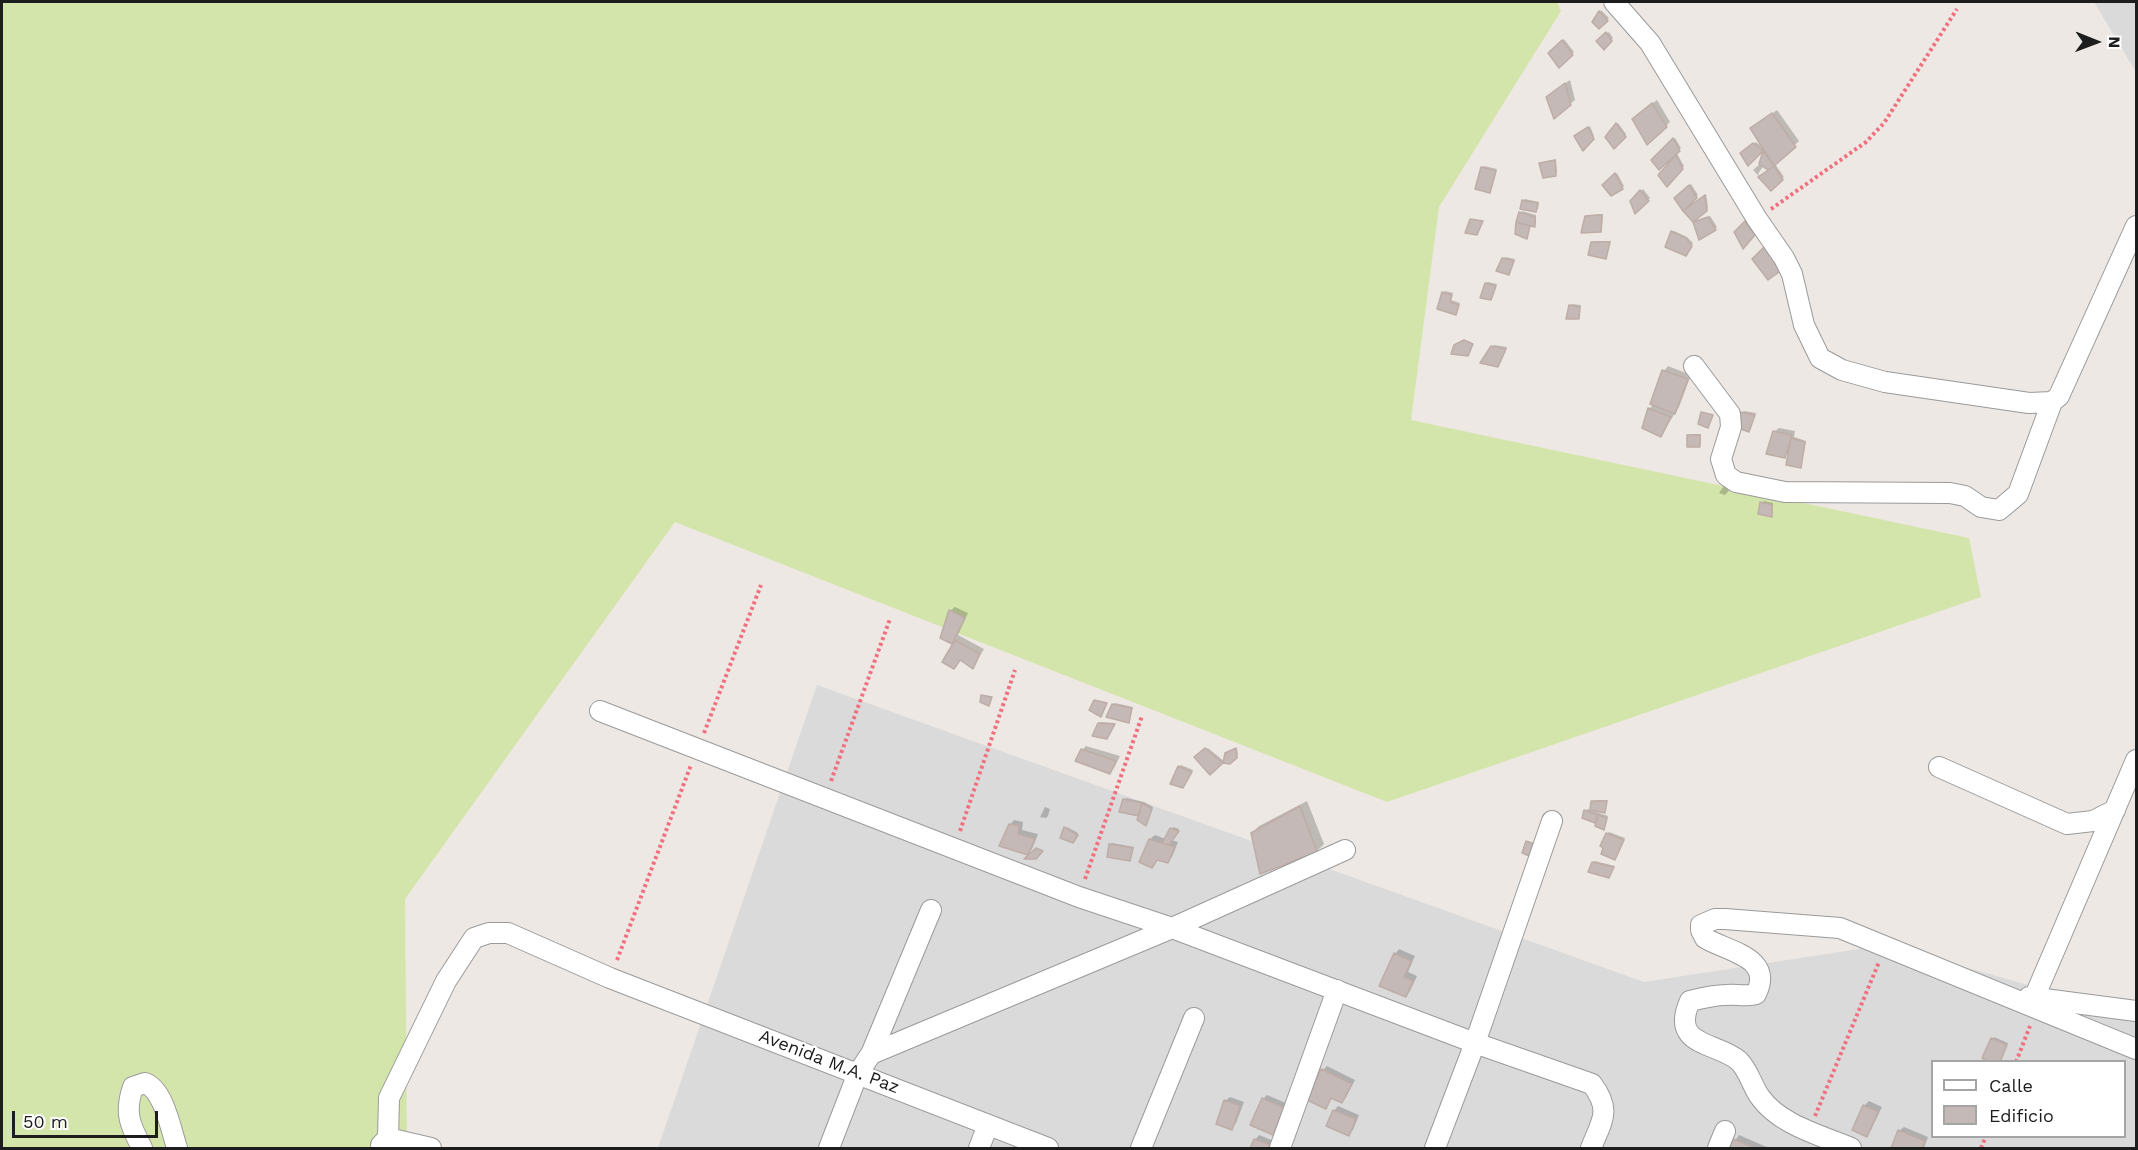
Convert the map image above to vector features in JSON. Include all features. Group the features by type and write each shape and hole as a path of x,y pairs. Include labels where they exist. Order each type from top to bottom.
{"street":[{"path":"1614,2 1650,43 1757,219 1784,258 1792,274 1804,325 1820,358 1842,370 1885,382 2029,403 2052,402 2059,396 2136,226"},
{"path":"1694,366 1730,414 1731,427 1721,459 1726,475 1736,482 1785,492 1950,493 1965,496 1981,507 1999,510 2018,494 2052,402"},
{"path":"600,711 1079,897 1172,928 1475,1043 1593,1084 1602,1097 1605,1113 1591,1149"},
{"path":"2036,1003 2136,760"},
{"path":"1939,767 2067,824 2093,821 2115,810"},
{"path":"1435,1149 1475,1043 1552,822"},
{"path":"871,1054 1172,928 1345,850"},
{"path":"829,1149 858,1073 871,1054 931,910"},
{"path":"1851,1149 1775,1114 1759,1096 1741,1063 1731,1055 1696,1041 1687,1028 1684,1014 1690,1001 1715,995 1750,996 1756,994 1762,983 1759,969 1749,959 1705,938 1701,925 1715,919 1725,919 1840,928 2001,993 2036,1003 2136,1049"},
{"name":"Avenida M.A. Paz","path":"386,1145 389,1098 446,981 474,938 489,933 507,933 610,978 1048,1149"},
{"path":"1280,1149 1338,990"},
{"path":"2036,1003 2136,1011"},
{"path":"1141,1149 1194,1018"},
{"path":"142,1149 129,1122 128,1101 133,1087 146,1083 153,1086 161,1098 177,1149"},
{"path":"979,1149 988,1125"},
{"path":"386,1145 431,1149"}],"path":[{"path":"1757,219 1872,136 1884,123 1957,9"},
{"path":"610,978 761,585"},
{"path":"825,799 890,619"},
{"path":"954,849 1015,670"},
{"path":"1079,897 1142,716"},
{"path":"1809,1131 1885,945"},
{"path":"2017,1060 2036,1003"}],"shaded area":[{"path":"2094,2 2136,2 2136,72"},
{"path":"817,685 1644,982 1885,945 2136,1015 2136,1148 658,1148"}],"green space":[{"path":"2,2 1557,2 1561,11 1439,207 1411,420 1969,538 1981,597 1387,802 675,522 405,899 407,1148 2,1148"}],"building":[{"path":"1599,11 1608,21 1599,29 1592,22"},
{"path":"1606,32 1612,41 1604,50 1596,41"},
{"path":"1562,40 1573,55 1559,68 1548,53"},
{"path":"1565,83 1571,105 1554,119 1546,97"},
{"path":"1652,103 1667,127 1647,145 1632,119"},
{"path":"1772,113 1796,147 1774,166 1750,128"},
{"path":"1616,123 1626,137 1614,149 1605,137"},
{"path":"1588,127 1594,139 1583,151 1574,136"},
{"path":"1673,138 1680,151 1659,170 1651,160"},
{"path":"1753,143 1763,151 1748,166 1740,153"},
{"path":"1763,151 1774,166 1768,170 1759,164"},
{"path":"1676,155 1683,169 1667,187 1658,175"},
{"path":"1555,160 1556,176 1543,178 1539,163"},
{"path":"1774,166 1783,180 1771,191 1758,177"},
{"path":"1481,167 1496,171 1490,193 1475,189"},
{"path":"1615,173 1623,189 1611,196 1602,185"},
{"path":"1689,185 1697,198 1683,211 1674,198"},
{"path":"1640,190 1649,201 1635,214 1630,201"},
{"path":"1705,195 1707,211 1693,222 1683,211"},
{"path":"1522,200 1538,203 1536,212 1520,209"},
{"path":"1519,212 1535,217 1535,227 1516,222"},
{"path":"1602,215 1601,232 1581,233 1585,216"},
{"path":"1708,217 1716,230 1699,240 1693,222"},
{"path":"1470,219 1483,221 1477,235 1465,233"},
{"path":"1745,221 1755,235 1743,249 1734,232"},
{"path":"1516,222 1530,226 1527,239 1515,234"},
{"path":"1671,231 1686,238 1692,246 1686,256 1665,247"},
{"path":"1591,242 1610,242 1606,259 1588,255"},
{"path":"1765,246 1782,270 1768,280 1752,259"},
{"path":"1502,258 1514,261 1509,275 1496,271"},
{"path":"1485,283 1496,286 1491,300 1480,298"},
{"path":"1442,292 1452,295 1450,302 1459,305 1456,315 1437,309"},
{"path":"1569,305 1580,307 1579,319 1566,319"},
{"path":"1464,340 1473,344 1468,356 1451,354 1454,345"},
{"path":"1491,346 1506,349 1498,367 1480,363"},
{"path":"1662,370 1688,379 1675,414 1650,404"},
{"path":"1648,408 1671,417 1661,437 1642,428"},
{"path":"1701,412 1713,415 1708,428 1698,424"},
{"path":"1740,412 1755,415 1749,432 1738,428"},
{"path":"1773,431 1792,435 1785,458 1766,454"},
{"path":"1687,435 1700,435 1700,447 1687,447"},
{"path":"1791,438 1805,442 1801,468 1786,465"},
{"path":"1760,502 1772,505 1772,517 1758,514"},
{"path":"949,610 965,618 952,644 940,638"},
{"path":"955,640 980,654 973,669 960,660 954,669 942,662"},
{"path":"981,695 992,697 989,706 980,702"},
{"path":"1094,700 1107,703 1101,717 1089,710"},
{"path":"1112,704 1132,708 1129,723 1106,717"},
{"path":"1098,723 1115,724 1107,739 1092,736"},
{"path":"1205,748 1223,763 1210,775 1194,757"},
{"path":"1236,748 1237,758 1230,764 1223,763 1225,753"},
{"path":"1081,749 1116,761 1110,774 1075,761"},
{"path":"1178,766 1192,772 1183,788 1170,784"},
{"path":"1123,799 1142,803 1139,816 1119,812"},
{"path":"1591,801 1607,801 1605,813 1590,810"},
{"path":"1142,803 1152,809 1146,826 1137,820"},
{"path":"1300,806 1317,852 1260,874 1251,833"},
{"path":"1584,810 1598,815 1595,823 1582,818"},
{"path":"1598,815 1607,818 1604,830 1595,826"},
{"path":"1009,824 1019,826 1018,834 1035,839 1028,855 999,846"},
{"path":"1064,827 1078,835 1073,843 1060,838"},
{"path":"1170,828 1179,831 1169,845 1162,843"},
{"path":"1606,833 1624,840 1615,860 1601,854 1603,848 1600,846"},
{"path":"1149,839 1175,847 1168,863 1157,860 1152,868 1139,862"},
{"path":"1526,841 1537,845 1532,857 1522,853"},
{"path":"1109,844 1133,848 1130,861 1107,857"},
{"path":"1036,848 1043,851 1036,859 1024,859"},
{"path":"1592,862 1614,867 1609,878 1588,872"},
{"path":"1394,953 1411,961 1404,977 1413,981 1406,997 1379,986"},
{"path":"1991,1038 2007,1045 2001,1060 1982,1058"},
{"path":"1321,1069 1352,1084 1342,1103 1331,1098 1326,1109 1307,1100"},
{"path":"1262,1098 1284,1108 1273,1135 1250,1125"},
{"path":"1224,1100 1240,1106 1232,1130 1216,1124"},
{"path":"1863,1105 1878,1112 1867,1137 1852,1130"},
{"path":"1333,1110 1356,1119 1349,1136 1326,1126"},
{"path":"1898,1130 1925,1141 1922,1148 1891,1148"},
{"path":"1254,1139 1271,1145 1269,1148 1250,1148"},
{"path":"1733,1139 1755,1148 1729,1148"}]}
